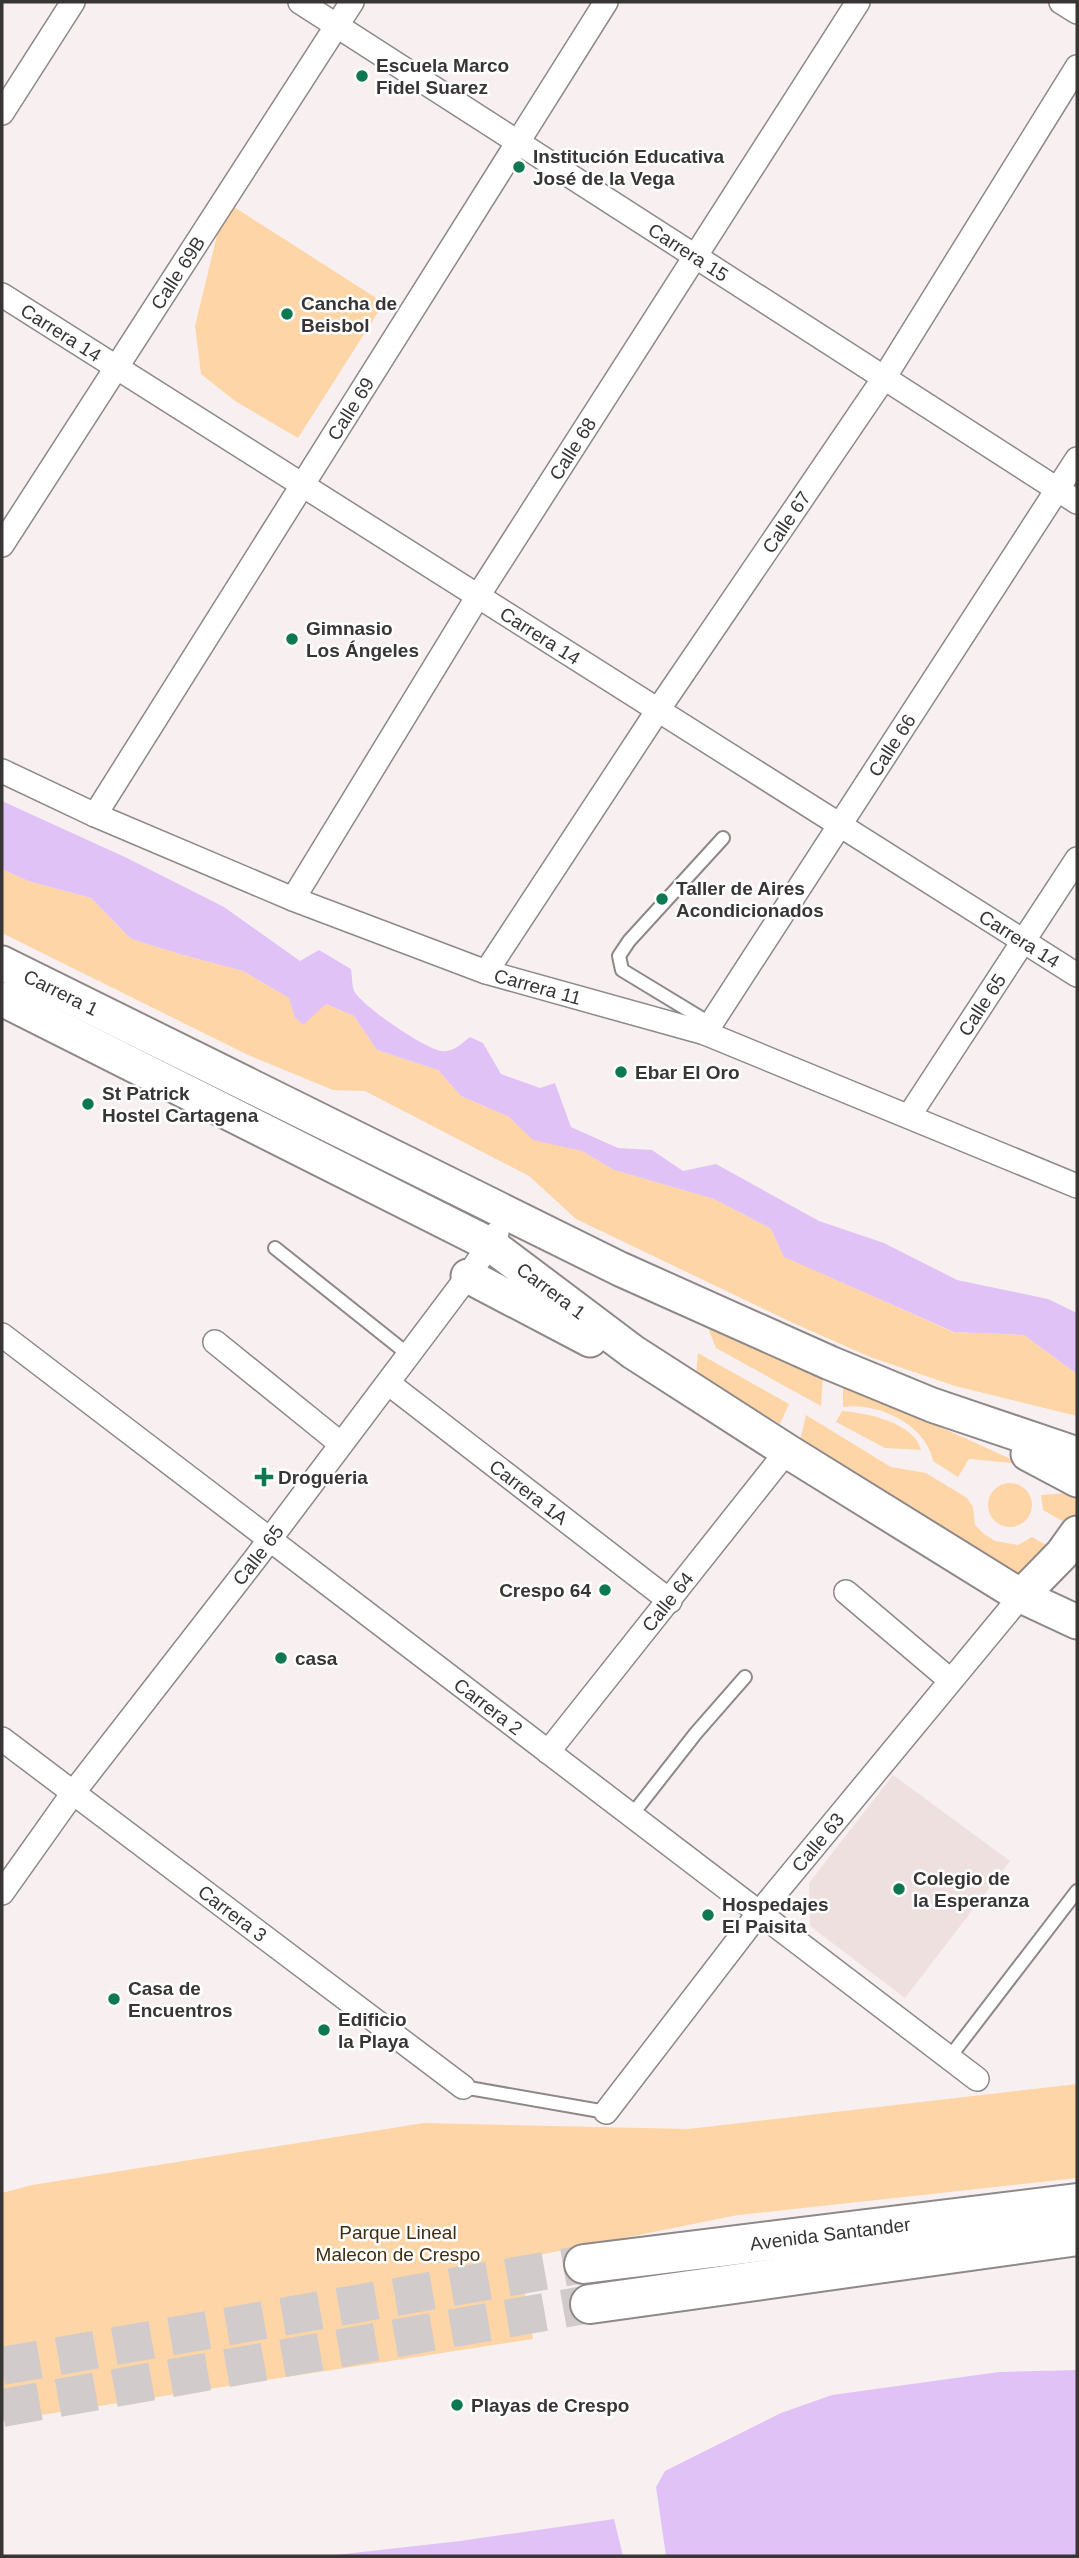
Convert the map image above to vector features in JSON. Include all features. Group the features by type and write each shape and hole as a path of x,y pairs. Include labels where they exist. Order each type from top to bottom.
{"highway":[{"name":"Avenida Santander","path":"584,2264 1077,2203"},
{"name":"Avenida Santander","path":"590,2304 1077,2236"}],"main road":[{"name":"Carrera 1","path":"2,963 508,1216 620,1269 830,1363 932,1405 1077,1454"},
{"name":"Carrera 1","path":"2,999 491,1245 633,1352 787,1451 1021,1596 1077,1620"},
{"path":"468,1276 597,1344 633,1352"},
{"path":"932,1405 1077,1480"},
{"path":"1021,1596 1070,1544"},
{"path":"1070,1544 1060,1579 1077,1620"}],"street":[{"path":"2,113 73,2"},
{"name":"Carrera 15","path":"300,2 1068,496"},
{"name":"Calle 69B","path":"2,545 352,2"},
{"name":"Calle 69","path":"94,815 606,2"},
{"name":"Calle 68","path":"293,899 478,596 859,2"},
{"path":"1061,2 1077,12"},
{"name":"Calle 67","path":"486,972 657,710 884,377 1077,67"},
{"name":"Carrera 14","path":"2,295 1077,975"},
{"name":"Calle 66","path":"708,1029 841,826 1068,496 1077,459"},
{"name":"Carrera 11","path":"2,771 94,815 293,899 486,972 708,1029 1077,1186"},
{"name":"Calle 65","path":"909,1116 1077,859"},
{"name":"Calle 65","path":"2,1893 73,1793 409,1355 491,1245 508,1216"},
{"name":"Carrera 2","path":"2,1335 977,2079"},
{"path":"215,1342 341,1444"},
{"name":"Carrera 1A","path":"388,1383 670,1601"},
{"name":"Calle 64","path":"548,1752 787,1451"},
{"path":"846,1592 950,1680"},
{"name":"Calle 63","path":"606,2112 759,1913 1021,1596"},
{"name":"Carrera 3","path":"2,1739 463,2087"}],"lane":[{"path":"708,1029 622,970 620,956 629,941 723,838"},
{"path":"275,1248 409,1355"},
{"path":"631,1816 696,1733 745,1677"},
{"path":"949,2058 1077,1891"},
{"name":"Calle 63","path":"463,2087 606,2112"}],"shaded area":[{"path":"2,801 127,858 224,907 300,961 319,950 351,969 354,991 369,1007 421,1043 445,1051 457,1047 470,1037 483,1043 501,1074 540,1088 555,1083 571,1127 618,1148 652,1150 683,1171 716,1164 819,1221 884,1243 957,1280 1048,1299 1077,1313 1077,1374 1024,1335 954,1332 784,1257 771,1229 714,1199 614,1170 582,1151 533,1140 509,1117 461,1096 438,1070 377,1050 354,1016 326,1004 303,1025 294,1016 289,998 243,971 131,939 91,898 28,881 2,869"},
{"name":"Colegio de la Esperanza","path":"893,1775 1010,1861 905,1998 810,1926 809,1883"},
{"path":"1077,2370 1077,2556 666,2556 656,2487 665,2471 781,2413 832,2395 999,2372"},
{"path":"614,2519 623,2556 326,2556 460,2541"}],"green space":[{"name":"Cancha de Beisbol","path":"234,207 384,303 298,438 235,401 201,374 195,326 218,231"},
{"path":"2,869 28,881 91,898 131,939 243,971 289,998 294,1016 326,1004 354,1016 377,1050 438,1070 461,1096 509,1117 533,1139 582,1151 614,1170 714,1199 771,1229 785,1257 953,1332 1024,1335 1077,1374 1077,1416 955,1386 870,1357 791,1322 576,1219 529,1176 365,1091 333,1090 248,1055 2,933"},
{"path":"708,1328 823,1377 821,1406 716,1348"},
{"path":"698,1353 789,1404 780,1424 696,1374"},
{"path":"843,1383 1022,1464 969,1459 958,1477 933,1461 921,1436 898,1418 870,1408 843,1407"},
{"path":"842,1411 876,1417 899,1426 917,1440 921,1450 885,1448 836,1422"},
{"path":"806,1415 891,1467 926,1473 967,1498 973,1507 975,1525 995,1541 1018,1545 1032,1537 1052,1548 1028,1583 800,1441"},
{"path":"1010,1483 1025,1490 1032,1505 1025,1520 1010,1527 995,1520 988,1505 995,1490"},
{"path":"1068,1493 1077,1497 1077,1516 1071,1526 1043,1510 1041,1495"},
{"name":"Parque Lineal Malecon de Crespo","path":"1077,2084 1077,2178 738,2215 519,2259 533,2339 2,2421 2,2193 32,2185 424,2123 688,2129"}],"tunnel":[{"path":"2,2366 584,2264"},
{"path":"2,2408 590,2304"}],"place":[{"name":"Escuela Marco Fidel Suarez","path":"362,76"},
{"name":"Institución Educativa José de la Vega","path":"519,167"},
{"name":"Cancha de Beisbol","path":"287,314"},
{"name":"Gimnasio Los Ángeles","path":"292,639"},
{"name":"Taller de Aires Acondicionados","path":"662,899"},
{"name":"Ebar El Oro","path":"621,1072"},
{"name":"St Patrick Hostel Cartagena","path":"88,1104"},
{"name":"Drogueria","path":"264,1477"},
{"name":"Crespo 64","path":"605,1590"},
{"name":"casa","path":"281,1658"},
{"name":"Colegio de la Esperanza","path":"899,1889"},
{"name":"Hospedajes El Paisita","path":"708,1915"},
{"name":"Casa de Encuentros","path":"114,1999"},
{"name":"Edificio la Playa","path":"324,2030"},
{"name":"Playas de Crespo","path":"457,2405"}]}
